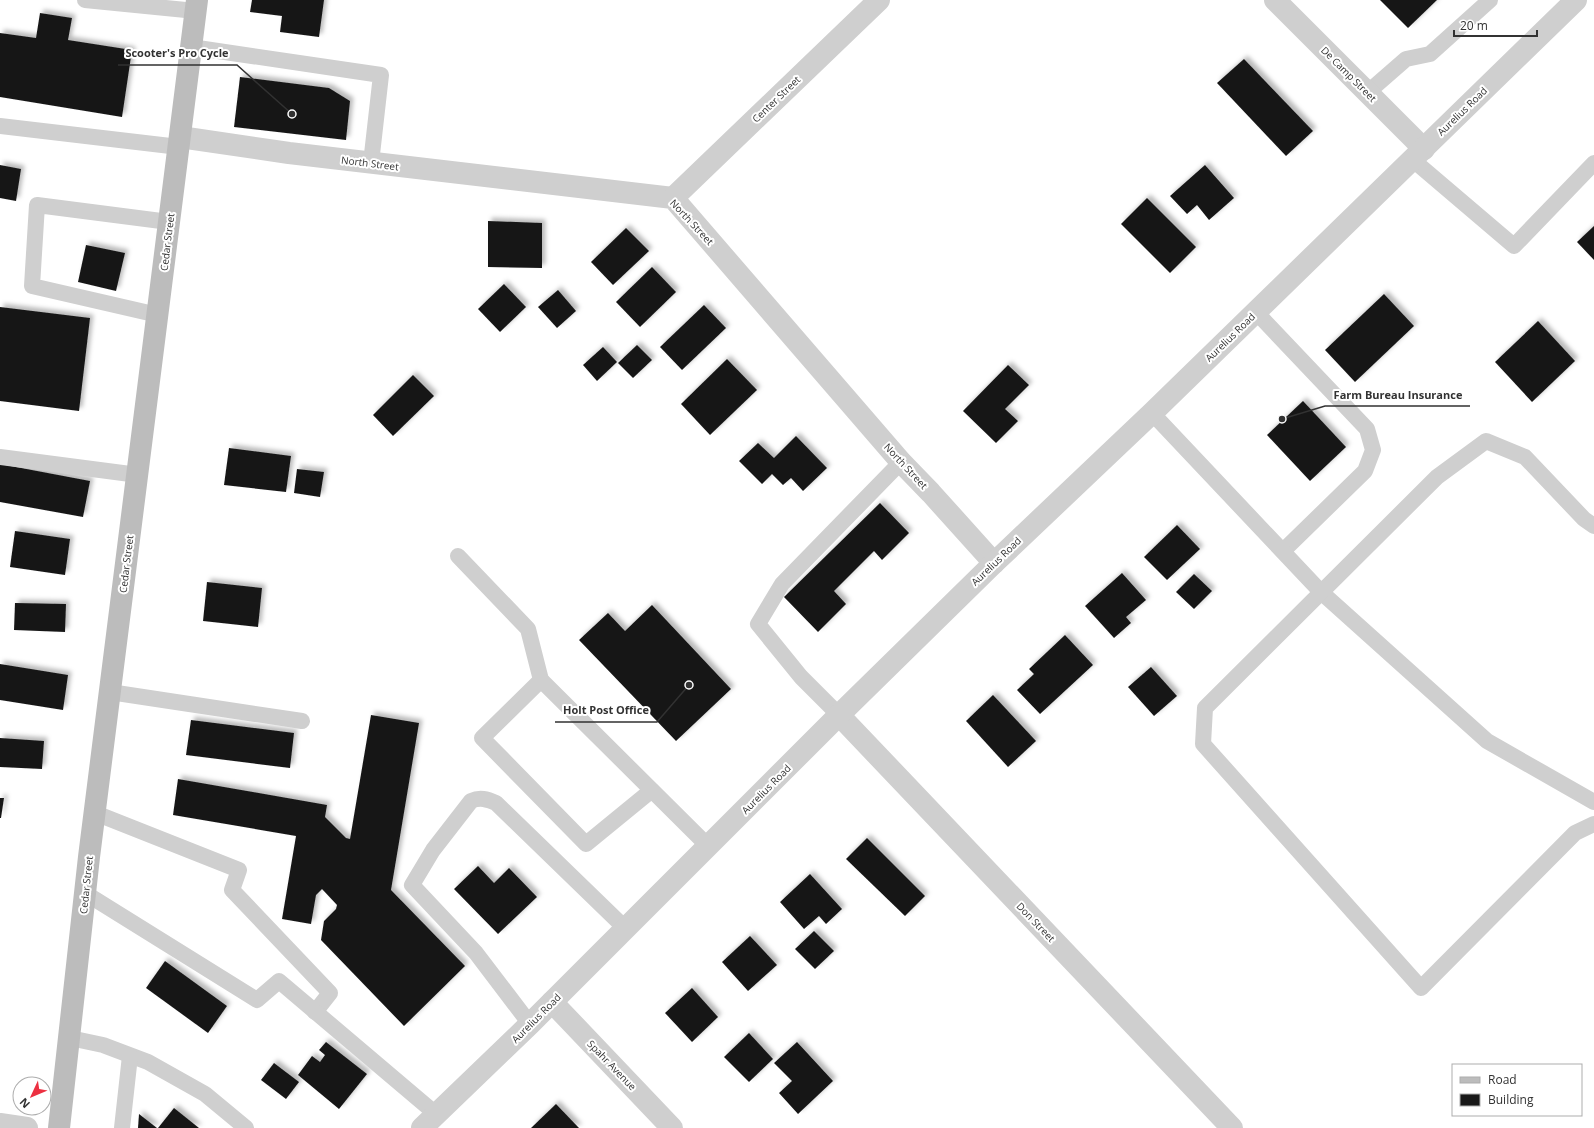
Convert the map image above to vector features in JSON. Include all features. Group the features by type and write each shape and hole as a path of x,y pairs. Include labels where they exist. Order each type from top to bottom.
{"main road":[{"name":"Cedar Street","path":"59,1128 85,893 197,6"}],"street":[{"name":"Center Street","path":"673,198 879,0"},
{"name":"De Camp Street","path":"1275,0 1367,92 1418,154"},
{"name":"Aurelius Road","path":"429,1121 530,1024 839,715 994,563 1152,413 1576,0"},
{"name":"North Street","path":"179,142 289,153 673,198 901,462 994,563"},
{"name":"Don Street","path":"839,715 1232,1128"},
{"name":"Spahr Avenue","path":"552,1002 672,1128"},
{"path":"0,1124 27,1128"}],"lane":[{"path":"84,0 197,6"},
{"path":"1367,92 1406,59 1430,54 1490,0"},
{"path":"191,46 381,75 371,163"},
{"path":"0,126 179,142"},
{"path":"1418,154 1514,246 1594,163"},
{"path":"158,315 32,286 37,205 169,222"},
{"path":"1256,312 1367,429 1373,450 1365,471 1283,551"},
{"path":"1152,413 1321,592 1487,740 1594,802"},
{"path":"1594,526 1584,519 1525,457 1486,441 1437,477 1205,708 1203,744 1421,988 1575,833 1594,824"},
{"path":"0,458 138,474"},
{"path":"839,715 801,678 758,624 782,584 901,462"},
{"path":"458,556 528,629 541,680 708,846"},
{"path":"541,680 482,738 586,844 652,790"},
{"path":"110,692 302,721"},
{"path":"530,1024 476,953 412,885 433,850 471,801 476,799 486,799 496,803 626,929"},
{"path":"95,813 239,870 232,890 330,993 315,1012"},
{"path":"85,893 257,1000 279,981 315,1012 429,1121"},
{"path":"70,1038 103,1045 148,1062 205,1094 246,1128"},
{"path":"122,1128 130,1056"}],"building":[{"path":"252,0 324,0 319,37 280,32 282,16 250,12"},
{"path":"1380,0 1437,0 1408,28"},
{"path":"40,13 72,18 68,40 132,50 122,117 0,97 0,33 36,38"},
{"path":"1244,59 1313,131 1286,156 1217,83"},
{"path":"240,77 329,88 350,101 346,140 234,127"},
{"path":"0,165 21,169 16,201 0,198"},
{"path":"1205,165 1234,198 1209,220 1197,205 1187,214 1170,196"},
{"path":"1147,198 1196,247 1170,273 1121,224"},
{"path":"488,221 542,223 542,268 488,267"},
{"path":"1594,226 1594,260 1577,242"},
{"path":"626,228 649,251 613,285 591,262"},
{"path":"86,245 125,253 116,291 78,282"},
{"path":"652,267 676,292 640,327 616,302"},
{"path":"504,284 526,307 500,332 478,309"},
{"path":"558,290 576,311 557,328 538,307"},
{"path":"1384,294 1414,326 1355,382 1325,350"},
{"path":"704,305 726,328 682,370 660,347"},
{"path":"0,307 90,318 79,411 0,401"},
{"path":"1538,321 1575,361 1532,402 1495,362"},
{"path":"637,345 652,360 633,378 618,363"},
{"path":"603,347 617,362 597,381 583,365"},
{"path":"727,359 757,390 710,435 681,404"},
{"path":"1008,365 1029,385 1005,409 1018,421 996,443 963,411"},
{"path":"413,375 434,396 393,436 373,415"},
{"path":"1303,401 1346,447 1310,481 1267,435"},
{"path":"796,436 827,468 803,491 791,478 783,485 772,474 762,484 739,461 758,443 774,458"},
{"path":"229,448 291,456 286,492 224,485"},
{"path":"0,464 90,481 83,517 0,502"},
{"path":"297,469 324,472 320,497 294,493"},
{"path":"880,503 909,533 882,560 874,551 834,591 846,604 818,632 784,597"},
{"path":"1177,525 1200,549 1167,580 1144,557"},
{"path":"15,531 70,539 65,575 10,567"},
{"path":"1122,573 1146,600 1126,617 1131,623 1114,638 1085,606"},
{"path":"1194,574 1212,591 1194,609 1176,592"},
{"path":"207,582 262,588 258,627 203,621"},
{"path":"15,603 66,604 65,632 14,630"},
{"path":"652,605 731,689 676,741 579,640 608,613 625,631"},
{"path":"1065,635 1093,665 1040,714 1017,690 1034,674 1029,669"},
{"path":"0,664 68,675 63,710 0,700"},
{"path":"1151,667 1177,696 1154,716 1128,687"},
{"path":"993,695 1036,741 1008,767 966,721"},
{"path":"371,715 419,723 391,890 465,966 404,1026 321,940 324,921 336,909 337,905 322,889 316,895 311,924 282,919 296,836 173,815 178,779 327,805 325,817 346,838 350,839"},
{"path":"191,720 294,733 290,768 186,755"},
{"path":"0,738 44,741 42,769 0,767"},
{"path":"0,798 4,798 1,818 0,818"},
{"path":"867,838 925,896 905,916 846,859"},
{"path":"478,866 494,883 509,868 537,897 498,934 454,889"},
{"path":"810,874 842,909 826,924 819,916 804,929 780,902"},
{"path":"814,931 834,951 815,969 795,949"},
{"path":"750,936 777,965 748,991 722,962"},
{"path":"165,961 227,1006 208,1033 146,988"},
{"path":"692,988 718,1017 692,1042 665,1013"},
{"path":"749,1033 773,1059 749,1082 724,1057"},
{"path":"326,1042 367,1074 339,1109 298,1075 312,1056 320,1062 325,1055 319,1050"},
{"path":"797,1042 833,1081 798,1114 779,1093 792,1081 774,1063"},
{"path":"274,1063 299,1082 286,1099 261,1080"},
{"path":"556,1104 579,1128 531,1128"},
{"path":"174,1108 199,1128 158,1128"},
{"path":"139,1114 157,1128 138,1128"}],"place":[{"name":"Scooter's Pro Cycle","path":"292,114"},
{"name":"Farm Bureau Insurance","path":"1282,419"},
{"name":"Holt Post Office","path":"689,685"}]}
